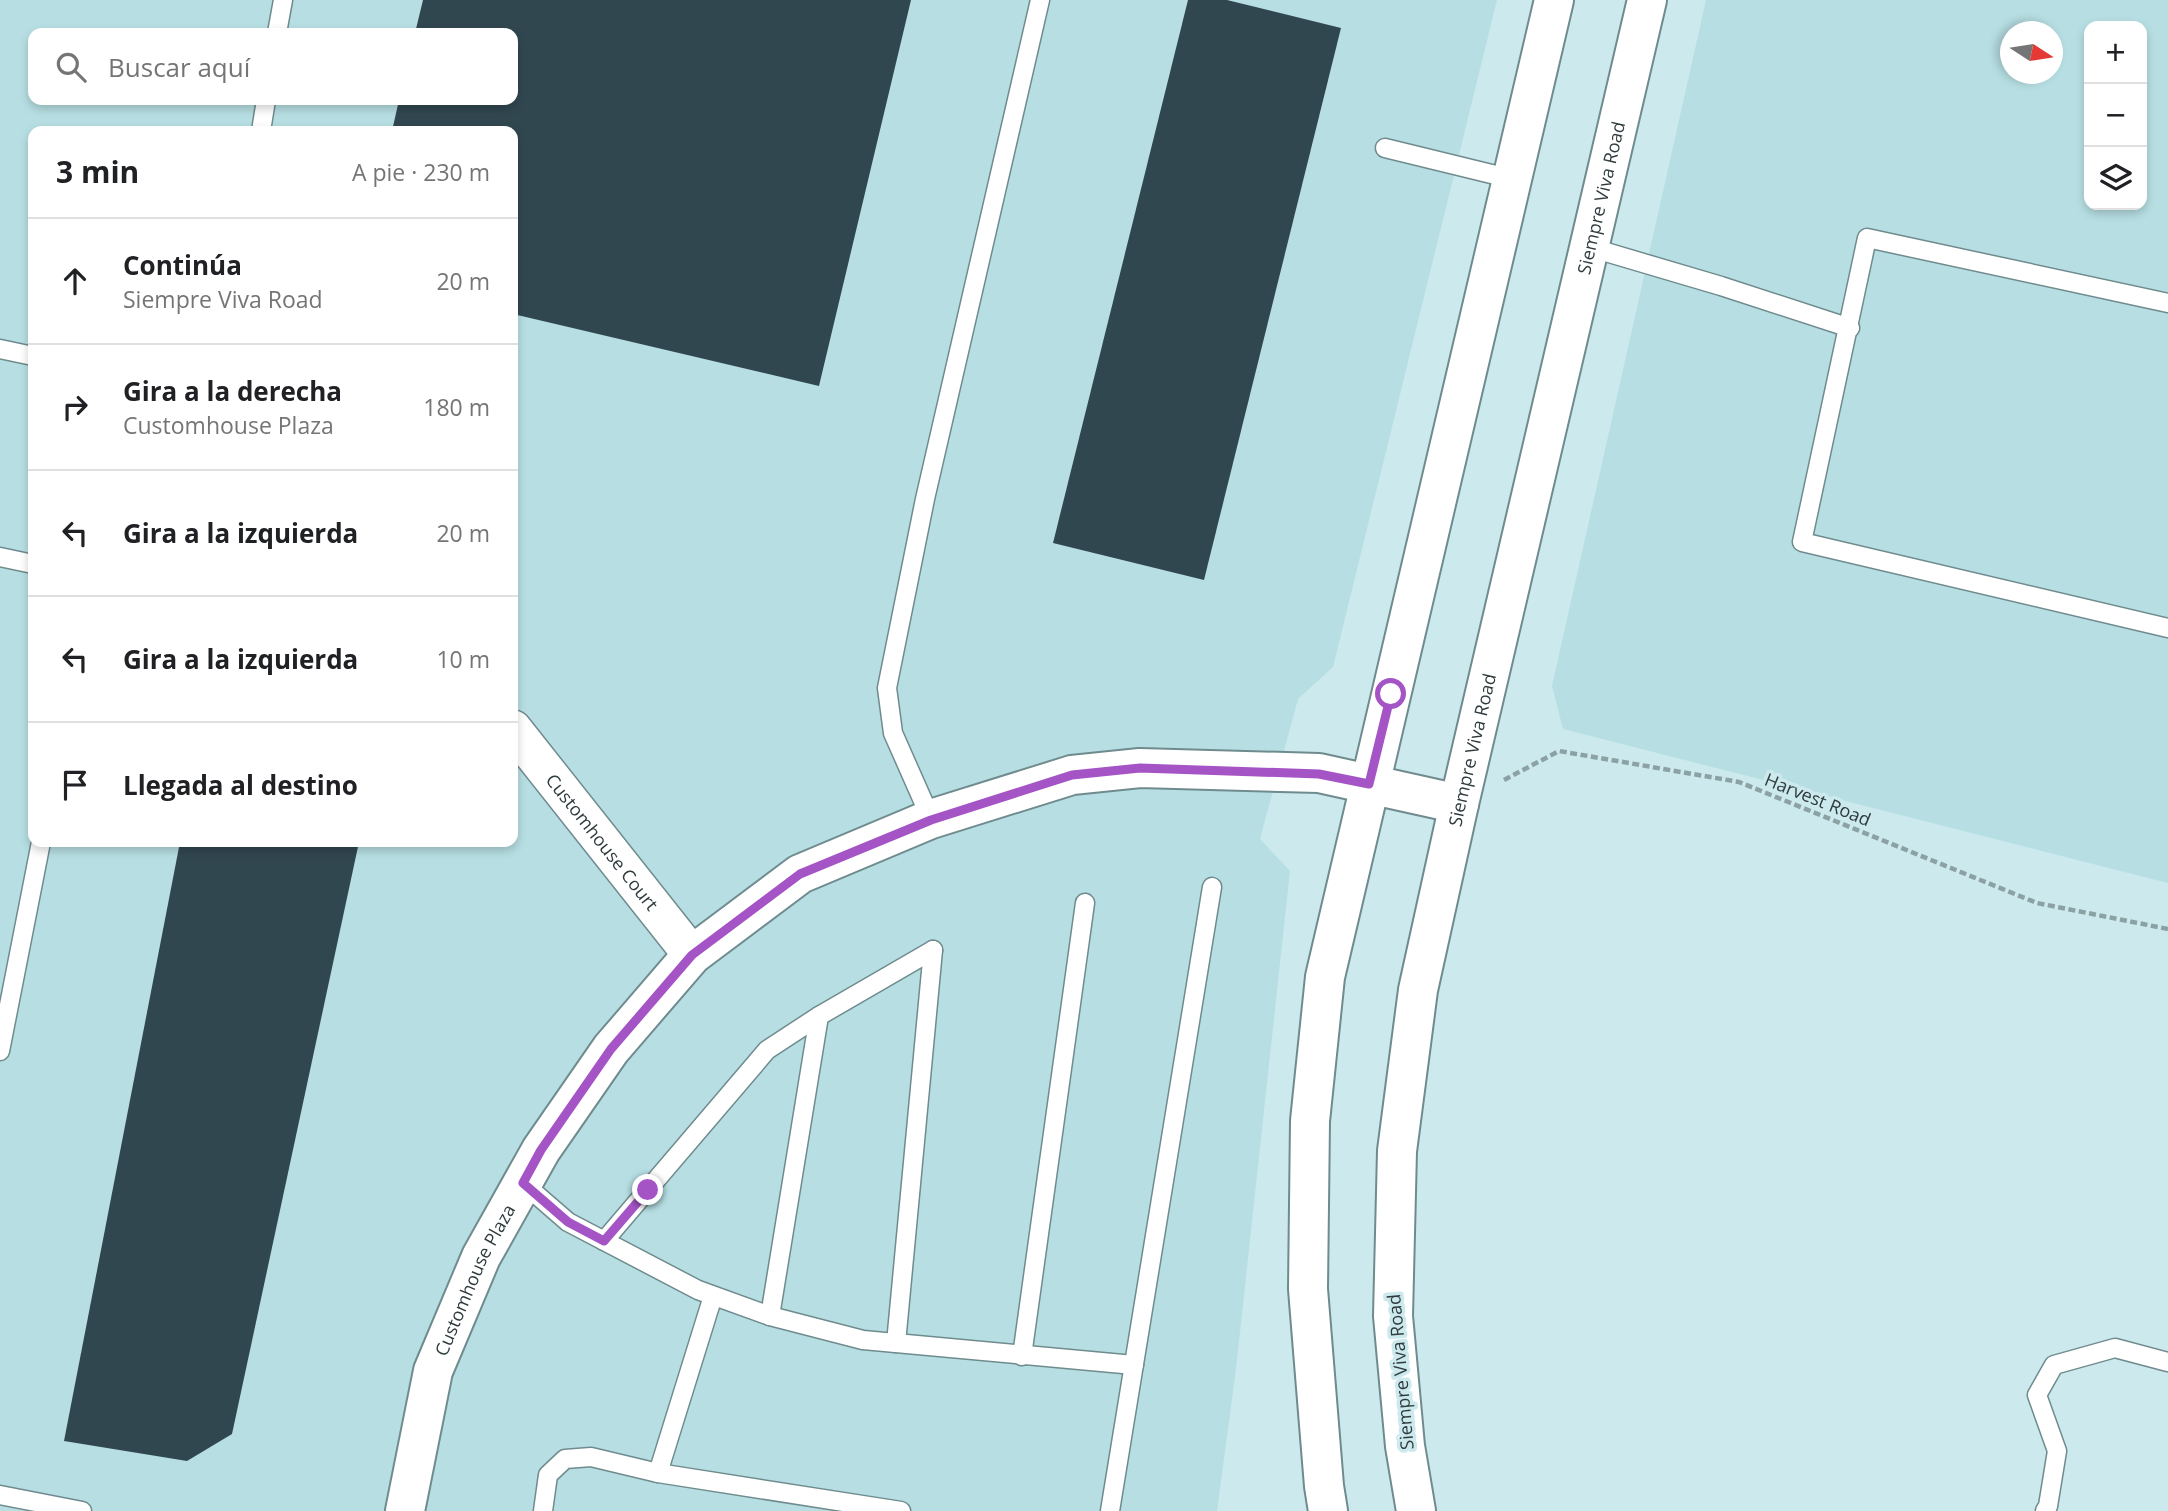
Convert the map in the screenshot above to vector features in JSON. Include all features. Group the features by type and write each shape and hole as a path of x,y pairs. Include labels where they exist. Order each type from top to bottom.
{"main road":[{"path":"1328,1511 1308,1289 1310,1121 1325,978 1554,0"},
{"name":"Siempre Viva Road","path":"1416,1511 1405,1446 1393,1315 1397,1151 1418,990 1647,0"},
{"name":"Customhouse Plaza","path":"405,1511 433,1371 481,1257 541,1150 611,1049 692,955 800,874 931,820 1072,775 1140,768 1319,774 1459,804"}],"street":[{"name":"Customhouse Court","path":"518,735 692,955"}],"lane":[{"path":"278,28 283,0"},
{"path":"931,820 893,733 887,688 925,499 1040,0"},
{"path":"262,126 265,105"},
{"path":"1385,148 1512,178"},
{"path":"2168,303 1867,238 1850,328 1802,542 2168,628"},
{"path":"1589,247 1850,328"},
{"path":"0,349 28,355"},
{"path":"0,557 28,563"},
{"path":"0,1051 40,847"},
{"path":"1110,1511 1212,887"},
{"path":"1022,1356 1085,903"},
{"path":"604,1241 767,1050 933,950 896,1343"},
{"path":"771,1315 820,1016"},
{"path":"523,1183 568,1222 698,1290 771,1315 863,1340 1134,1365"},
{"path":"658,1473 713,1296"},
{"path":"2045,1511 2057,1451 2037,1395 2054,1365 2115,1348 2168,1362"},
{"path":"543,1511 548,1475 565,1459 591,1457 658,1473 901,1511"},
{"path":"0,1495 82,1511"}],"path":[{"name":"Harvest Road","path":"1459,804 1559,751 1725,779 2037,903 2168,929"}],"shaded area":[{"path":"0,0 1497,0 1333,667 1298,699 1260,839 1290,871 1236,1369 1217,1511 0,1511"},
{"path":"1706,0 2168,0 2168,883 1563,729 1552,686"}],"building":[{"path":"423,0 911,0 819,386 518,315 518,126 393,126 398,105 518,105 518,28 416,28"},
{"path":"1188,0 1227,0 1341,28 1204,580 1053,543"},
{"path":"179,847 358,847 232,1434 187,1461 64,1441"}],"route":[{"path":"648,1190 604,1241 568,1222 523,1183 541,1150 611,1049 692,955 800,874 931,820 1072,775 1140,768 1319,774 1369,784 1391,694"}]}
